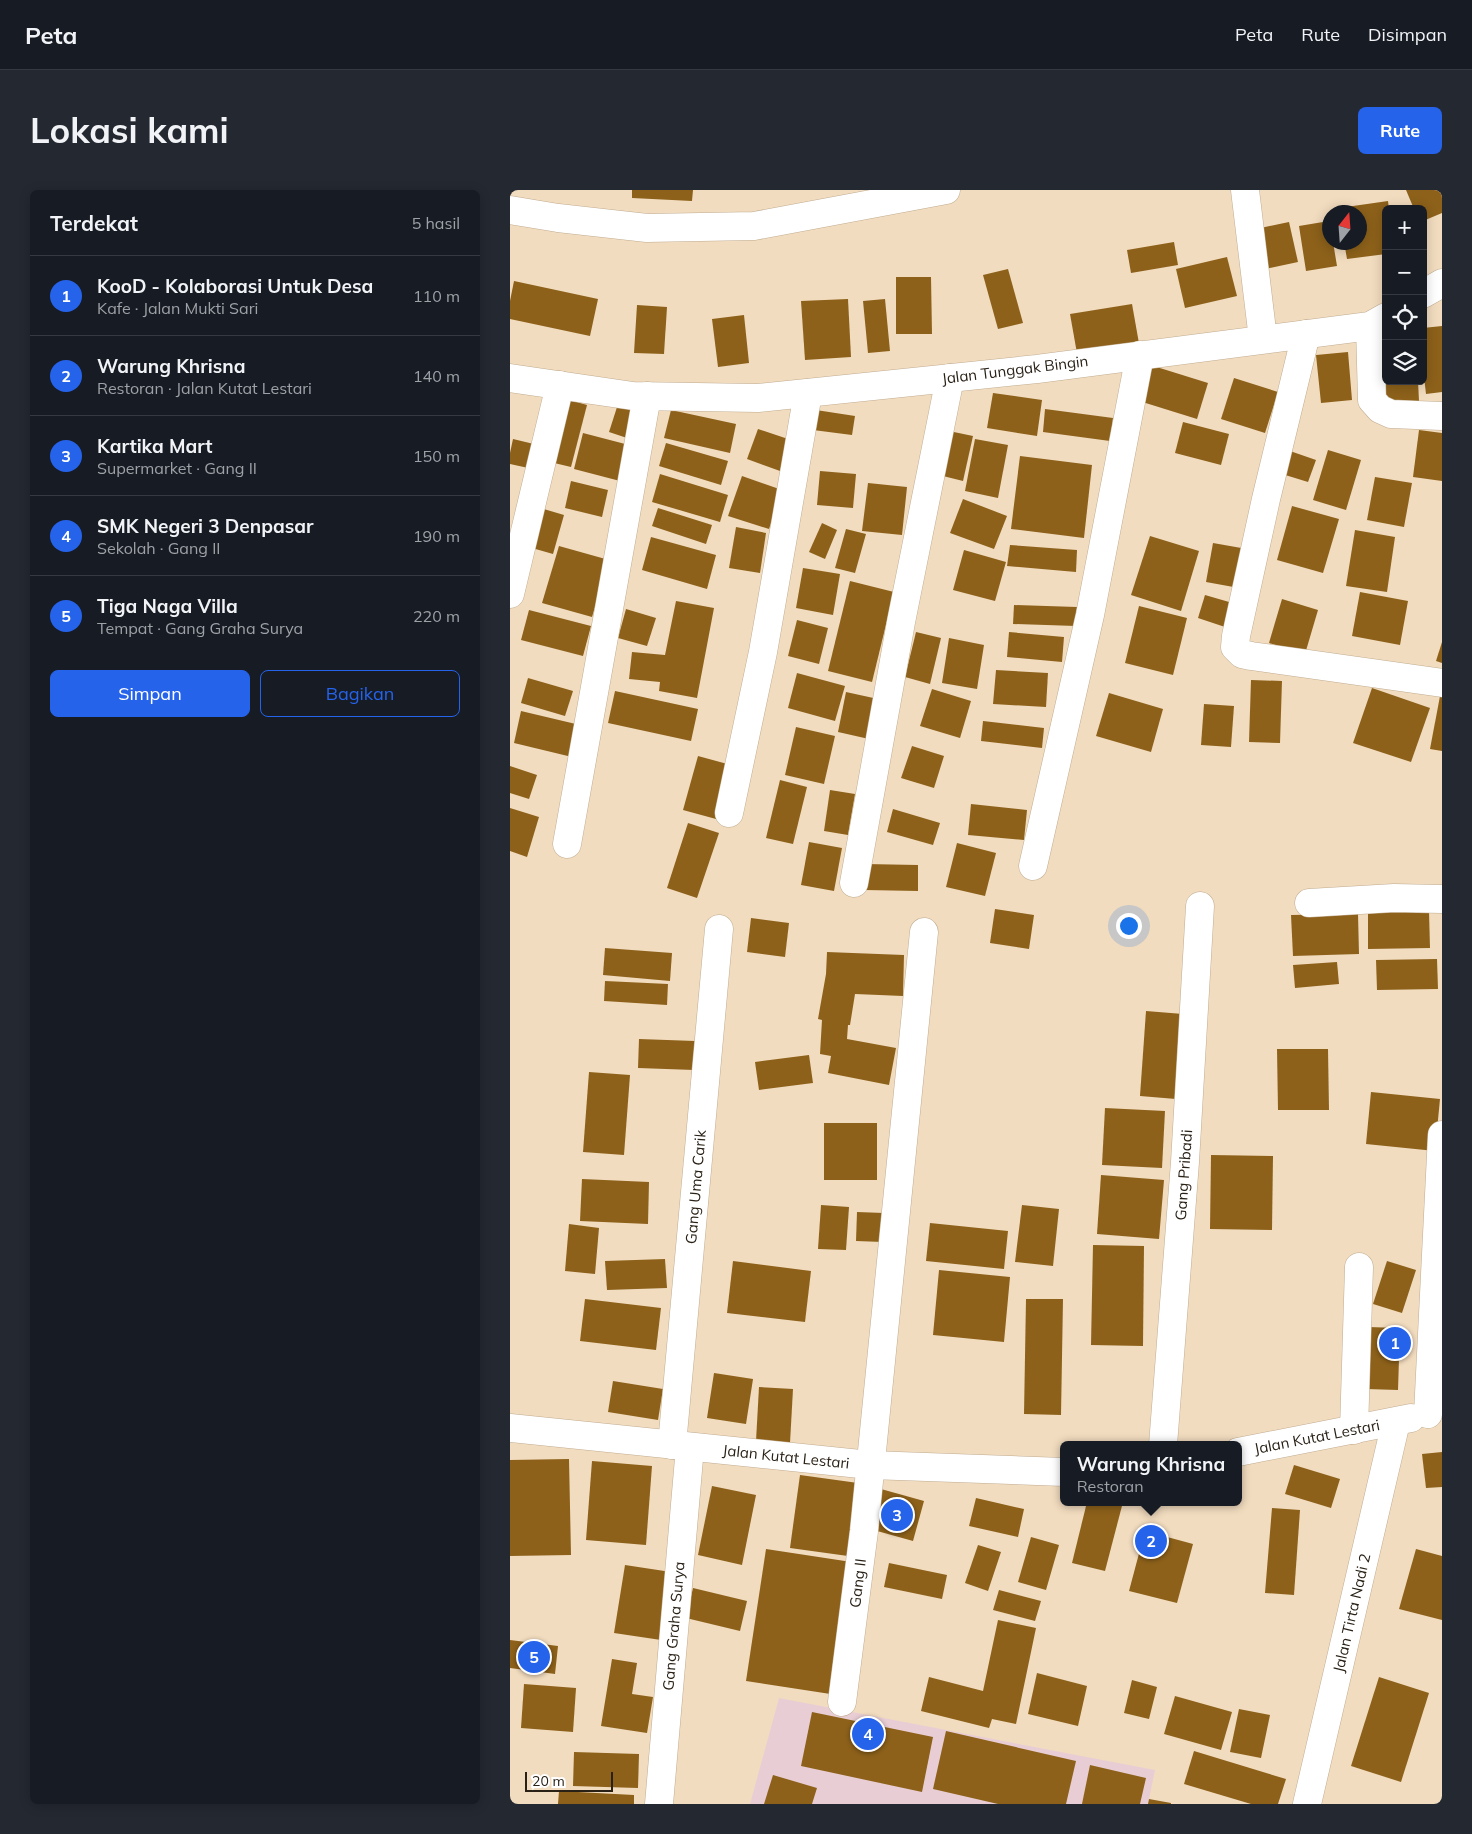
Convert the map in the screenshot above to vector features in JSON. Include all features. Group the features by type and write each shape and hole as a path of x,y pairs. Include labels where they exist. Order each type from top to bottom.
{"street":[{"path":"510,210 558,218 647,228 754,226 946,190"},
{"path":"1245,190 1263,339"},
{"path":"1427,292 1442,283"},
{"name":"Jalan Tunggak Bingin","path":"510,378 633,396 758,398 1036,369 1140,354 1306,334 1378,321 1372,400 1380,409 1391,414 1442,416"},
{"path":"1306,334 1266,499 1235,647 1242,654 1251,656 1442,683"},
{"path":"1033,866 1090,615 1140,354"},
{"path":"854,884 901,622 950,378"},
{"path":"510,594 560,385"},
{"path":"729,813 763,652 808,393"},
{"path":"567,844 647,396"},
{"path":"1309,903 1394,898 1442,899"},
{"name":"Gang Pribadi","path":"1163,1441 1184,1172 1200,906"},
{"name":"Gang Uma Carik","path":"681,1446 719,929"},
{"name":"Gang II","path":"842,1702 864,1531 924,932"},
{"path":"1435,1413 1442,1135"},
{"path":"1354,1430 1359,1267"},
{"name":"Jalan Kutat Lestari","path":"1242,1451 1435,1413"},
{"name":"Jalan Tirta Nadi 2","path":"1308,1804 1396,1422"},
{"name":"Jalan Kutat Lestari","path":"510,1428 870,1465 1060,1472"},
{"name":"Gang Graha Surya","path":"659,1804 681,1446"}],"shaded area":[{"path":"779,1698 1155,1770 1148,1804 750,1804"}],"building":[{"path":"632,190 693,190 692,201 632,198"},
{"path":"1406,190 1442,190 1442,213 1427,219 1427,205 1412,205"},
{"path":"1388,201 1388,205 1382,205 1382,255 1347,259 1345,250 1367,250 1367,205 1360,205"},
{"path":"1289,222 1298,262 1265,269 1256,229"},
{"path":"1322,222 1322,250 1334,250 1337,266 1306,271 1299,226"},
{"path":"1174,242 1178,265 1131,273 1127,250"},
{"path":"1227,257 1237,296 1185,308 1176,269"},
{"path":"1008,269 1023,323 998,329 983,275"},
{"path":"896,277 931,277 932,334 896,334"},
{"path":"514,281 598,299 590,336 510,319 510,301"},
{"path":"848,299 851,357 805,360 801,301"},
{"path":"885,299 890,351 868,353 863,301"},
{"path":"1132,304 1140,349 1078,359 1070,314"},
{"path":"637,305 667,307 664,354 634,353"},
{"path":"744,315 749,363 718,367 712,319"},
{"path":"1380,325 1382,325 1382,376"},
{"path":"1442,326 1442,392 1426,394 1425,385 1427,385 1427,328"},
{"path":"1348,352 1352,400 1321,403 1316,355"},
{"path":"1147,364 1208,383 1197,419 1136,400"},
{"path":"1234,378 1278,392 1265,433 1221,419"},
{"path":"1382,385 1418,385 1419,401 1383,402"},
{"path":"993,393 1042,400 1037,436 987,428"},
{"path":"566,399 587,405 571,467 550,462"},
{"path":"618,404 639,410 630,439 609,432"},
{"path":"1045,409 1113,418 1110,441 1043,432"},
{"path":"671,410 736,424 730,453 664,438"},
{"path":"816,410 855,416 852,435 813,430"},
{"path":"1183,422 1229,434 1221,465 1175,453"},
{"path":"758,429 791,440 780,471 747,459"},
{"path":"1419,430 1442,433 1442,481 1413,477"},
{"path":"949,431 973,436 963,481 939,475"},
{"path":"583,433 629,445 620,481 574,469"},
{"path":"513,439 538,445 533,469 510,464"},
{"path":"975,439 1008,445 998,498 965,491"},
{"path":"666,443 728,461 721,485 659,466"},
{"path":"1328,450 1361,460 1346,510 1313,500"},
{"path":"1290,451 1316,460 1308,482 1282,474"},
{"path":"1020,456 1092,465 1084,538 1011,529"},
{"path":"820,471 856,474 853,508 817,505"},
{"path":"660,474 728,495 720,522 652,502"},
{"path":"742,476 782,490 769,529 728,516"},
{"path":"1375,477 1412,483 1404,527 1367,520"},
{"path":"571,481 608,490 602,517 565,508"},
{"path":"868,483 907,487 902,535 862,531"},
{"path":"963,499 1007,516 994,549 950,533"},
{"path":"1292,506 1339,519 1323,573 1277,560"},
{"path":"537,507 564,515 553,554 525,546"},
{"path":"658,508 712,525 706,544 652,526"},
{"path":"822,523 837,530 825,559 809,552"},
{"path":"736,527 766,533 760,573 729,568"},
{"path":"846,529 866,534 855,573 835,568"},
{"path":"1355,530 1395,537 1387,592 1346,586"},
{"path":"1150,536 1199,551 1181,611 1131,595"},
{"path":"651,537 716,555 707,589 642,570"},
{"path":"1213,543 1247,549 1239,588 1206,582"},
{"path":"1010,545 1077,550 1076,572 1007,566"},
{"path":"559,546 609,560 592,617 542,603"},
{"path":"964,550 1006,562 995,601 953,590"},
{"path":"803,568 840,574 833,615 796,608"},
{"path":"850,581 894,592 872,682 828,671"},
{"path":"1360,592 1408,601 1400,645 1352,636"},
{"path":"1205,595 1236,604 1228,628 1198,618"},
{"path":"1282,599 1318,610 1305,654 1269,643"},
{"path":"676,601 714,608 697,698 659,691 660,682 629,679 632,652 665,655"},
{"path":"1014,605 1077,607 1076,626 1013,624"},
{"path":"1139,606 1187,618 1173,675 1125,663"},
{"path":"626,609 656,618 647,646 618,638"},
{"path":"529,610 591,626 583,656 521,640"},
{"path":"797,620 828,628 819,664 788,656"},
{"path":"916,632 941,638 930,684 905,677"},
{"path":"1009,632 1064,637 1062,662 1007,657"},
{"path":"949,638 984,645 977,689 942,683"},
{"path":"1442,642 1442,663 1436,661"},
{"path":"996,670 1048,673 1046,707 993,704"},
{"path":"797,673 845,686 835,721 788,708"},
{"path":"528,678 573,691 565,716 521,703"},
{"path":"1251,680 1282,681 1280,743 1249,742"},
{"path":"1372,688 1430,708 1411,762 1353,743"},
{"path":"932,689 971,701 960,738 920,726"},
{"path":"615,691 698,709 691,741 608,723"},
{"path":"846,692 878,699 869,739 838,732"},
{"path":"1109,693 1163,709 1151,752 1096,736"},
{"path":"1440,696 1442,697 1442,751 1430,749"},
{"path":"1204,704 1234,706 1231,747 1201,745"},
{"path":"521,711 580,725 572,757 514,743"},
{"path":"983,721 1044,728 1042,748 981,741"},
{"path":"796,727 835,736 824,784 785,775"},
{"path":"912,746 944,756 934,788 901,778"},
{"path":"698,756 731,765 716,819 683,810"},
{"path":"510,766 537,775 529,799 510,793"},
{"path":"780,780 807,787 793,844 766,838"},
{"path":"830,790 855,794 848,835 824,831"},
{"path":"971,804 1027,810 1024,840 968,835"},
{"path":"510,808 539,817 527,857 510,851"},
{"path":"893,809 940,823 933,845 887,832"},
{"path":"688,823 719,833 697,898 667,888"},
{"path":"809,842 842,848 834,891 801,885"},
{"path":"957,843 996,853 985,896 946,887"},
{"path":"865,864 918,865 918,891 865,890"},
{"path":"995,909 1034,915 1029,949 990,943"},
{"path":"1429,911 1430,948 1368,949 1368,912"},
{"path":"1358,914 1359,954 1293,956 1291,915"},
{"path":"751,918 789,923 785,957 747,952"},
{"path":"605,948 672,953 670,981 603,975"},
{"path":"827,952 904,955 903,996 855,994 850,1025 848,1025 847,1039 896,1048 889,1085 828,1073 831,1056 820,1054 822,1020 818,1019 826,974"},
{"path":"1437,959 1438,989 1377,990 1376,960"},
{"path":"1337,962 1339,984 1295,988 1293,965"},
{"path":"605,981 668,984 667,1005 604,1001"},
{"path":"1146,1011 1183,1014 1176,1099 1140,1096"},
{"path":"639,1039 695,1041 694,1070 638,1068"},
{"path":"1277,1049 1328,1049 1329,1110 1278,1110"},
{"path":"809,1055 813,1083 759,1090 755,1062"},
{"path":"589,1072 630,1075 624,1155 583,1152"},
{"path":"1371,1092 1440,1099 1435,1151 1366,1144"},
{"path":"1105,1108 1165,1111 1162,1168 1102,1165"},
{"path":"824,1123 877,1123 877,1180 824,1180"},
{"path":"1211,1155 1273,1156 1272,1230 1210,1229"},
{"path":"1101,1175 1164,1180 1159,1239 1097,1234"},
{"path":"582,1179 649,1182 648,1224 580,1221"},
{"path":"821,1205 849,1207 846,1250 818,1249"},
{"path":"1022,1205 1059,1209 1053,1266 1015,1262"},
{"path":"857,1212 884,1213 883,1242 856,1241"},
{"path":"930,1223 1008,1231 1004,1269 926,1261"},
{"path":"569,1224 599,1228 595,1274 565,1271"},
{"path":"1093,1245 1144,1246 1143,1346 1091,1345"},
{"path":"665,1259 667,1288 607,1290 605,1261"},
{"path":"733,1261 811,1271 805,1322 727,1313"},
{"path":"1387,1261 1416,1270 1402,1313 1373,1304"},
{"path":"939,1270 1010,1277 1004,1342 933,1335"},
{"path":"585,1299 661,1308 656,1350 580,1341"},
{"path":"1026,1299 1063,1299 1061,1415 1024,1414"},
{"path":"1368,1327 1400,1328 1398,1390 1366,1389"},
{"path":"714,1373 753,1379 746,1424 707,1418"},
{"path":"613,1381 663,1389 658,1420 608,1412"},
{"path":"759,1387 793,1389 790,1443 756,1441"},
{"path":"1442,1452 1442,1487 1426,1488 1422,1454"},
{"path":"569,1459 571,1555 510,1556 510,1460"},
{"path":"592,1461 652,1466 646,1545 586,1540"},
{"path":"1294,1465 1340,1479 1331,1508 1285,1494"},
{"path":"800,1475 858,1483 848,1556 790,1548"},
{"path":"712,1486 756,1495 742,1565 698,1555"},
{"path":"881,1489 924,1501 913,1541 870,1529"},
{"path":"976,1498 1024,1509 1018,1537 969,1526"},
{"path":"1086,1506 1122,1506 1105,1571 1072,1563"},
{"path":"1272,1508 1300,1510 1294,1595 1265,1593"},
{"path":"1145,1531 1193,1544 1177,1603 1129,1591"},
{"path":"1031,1537 1059,1545 1046,1590 1018,1582"},
{"path":"978,1545 1001,1552 988,1591 965,1583"},
{"path":"766,1549 858,1563 837,1695 746,1681"},
{"path":"1416,1549 1442,1556 1442,1620 1399,1609"},
{"path":"889,1563 947,1575 942,1599 884,1587"},
{"path":"625,1565 671,1572 661,1640 614,1633"},
{"path":"693,1588 747,1601 740,1631 686,1618"},
{"path":"999,1590 1041,1601 1035,1621 993,1610"},
{"path":"998,1620 1036,1628 1016,1724 992,1719 989,1728 921,1711 929,1677 983,1691"},
{"path":"510,1640 558,1646 555,1674 510,1668"},
{"path":"612,1659 637,1663 632,1694 653,1697 647,1733 601,1726"},
{"path":"1037,1673 1087,1686 1078,1726 1028,1714"},
{"path":"1379,1677 1429,1693 1401,1782 1351,1766"},
{"path":"1132,1680 1157,1687 1149,1719 1124,1713"},
{"path":"524,1684 576,1688 573,1732 521,1728"},
{"path":"1175,1696 1232,1712 1221,1750 1164,1734"},
{"path":"1239,1709 1270,1715 1261,1758 1230,1752"},
{"path":"812,1712 933,1737 922,1792 801,1766"},
{"path":"946,1731 1076,1761 1066,1804 998,1804 933,1789"},
{"path":"1194,1751 1286,1779 1278,1804 1251,1804 1184,1784"},
{"path":"574,1752 639,1754 638,1788 573,1786"},
{"path":"1090,1765 1146,1778 1140,1804 1082,1804"},
{"path":"773,1775 817,1788 812,1804 764,1804"},
{"path":"559,1791 634,1795 634,1804 558,1804"},
{"path":"1149,1799 1171,1803 1171,1804 1148,1804"}],"place":[{"name":"KooD - Kolaborasi Untuk Desa","path":"1395,1343"},
{"name":"Kartika Mart","path":"897,1515"},
{"name":"Warung Khrisna","path":"1151,1541"},
{"name":"Tiga Naga Villa","path":"534,1657"},
{"name":"SMK Negeri 3 Denpasar","path":"868,1734"}]}
